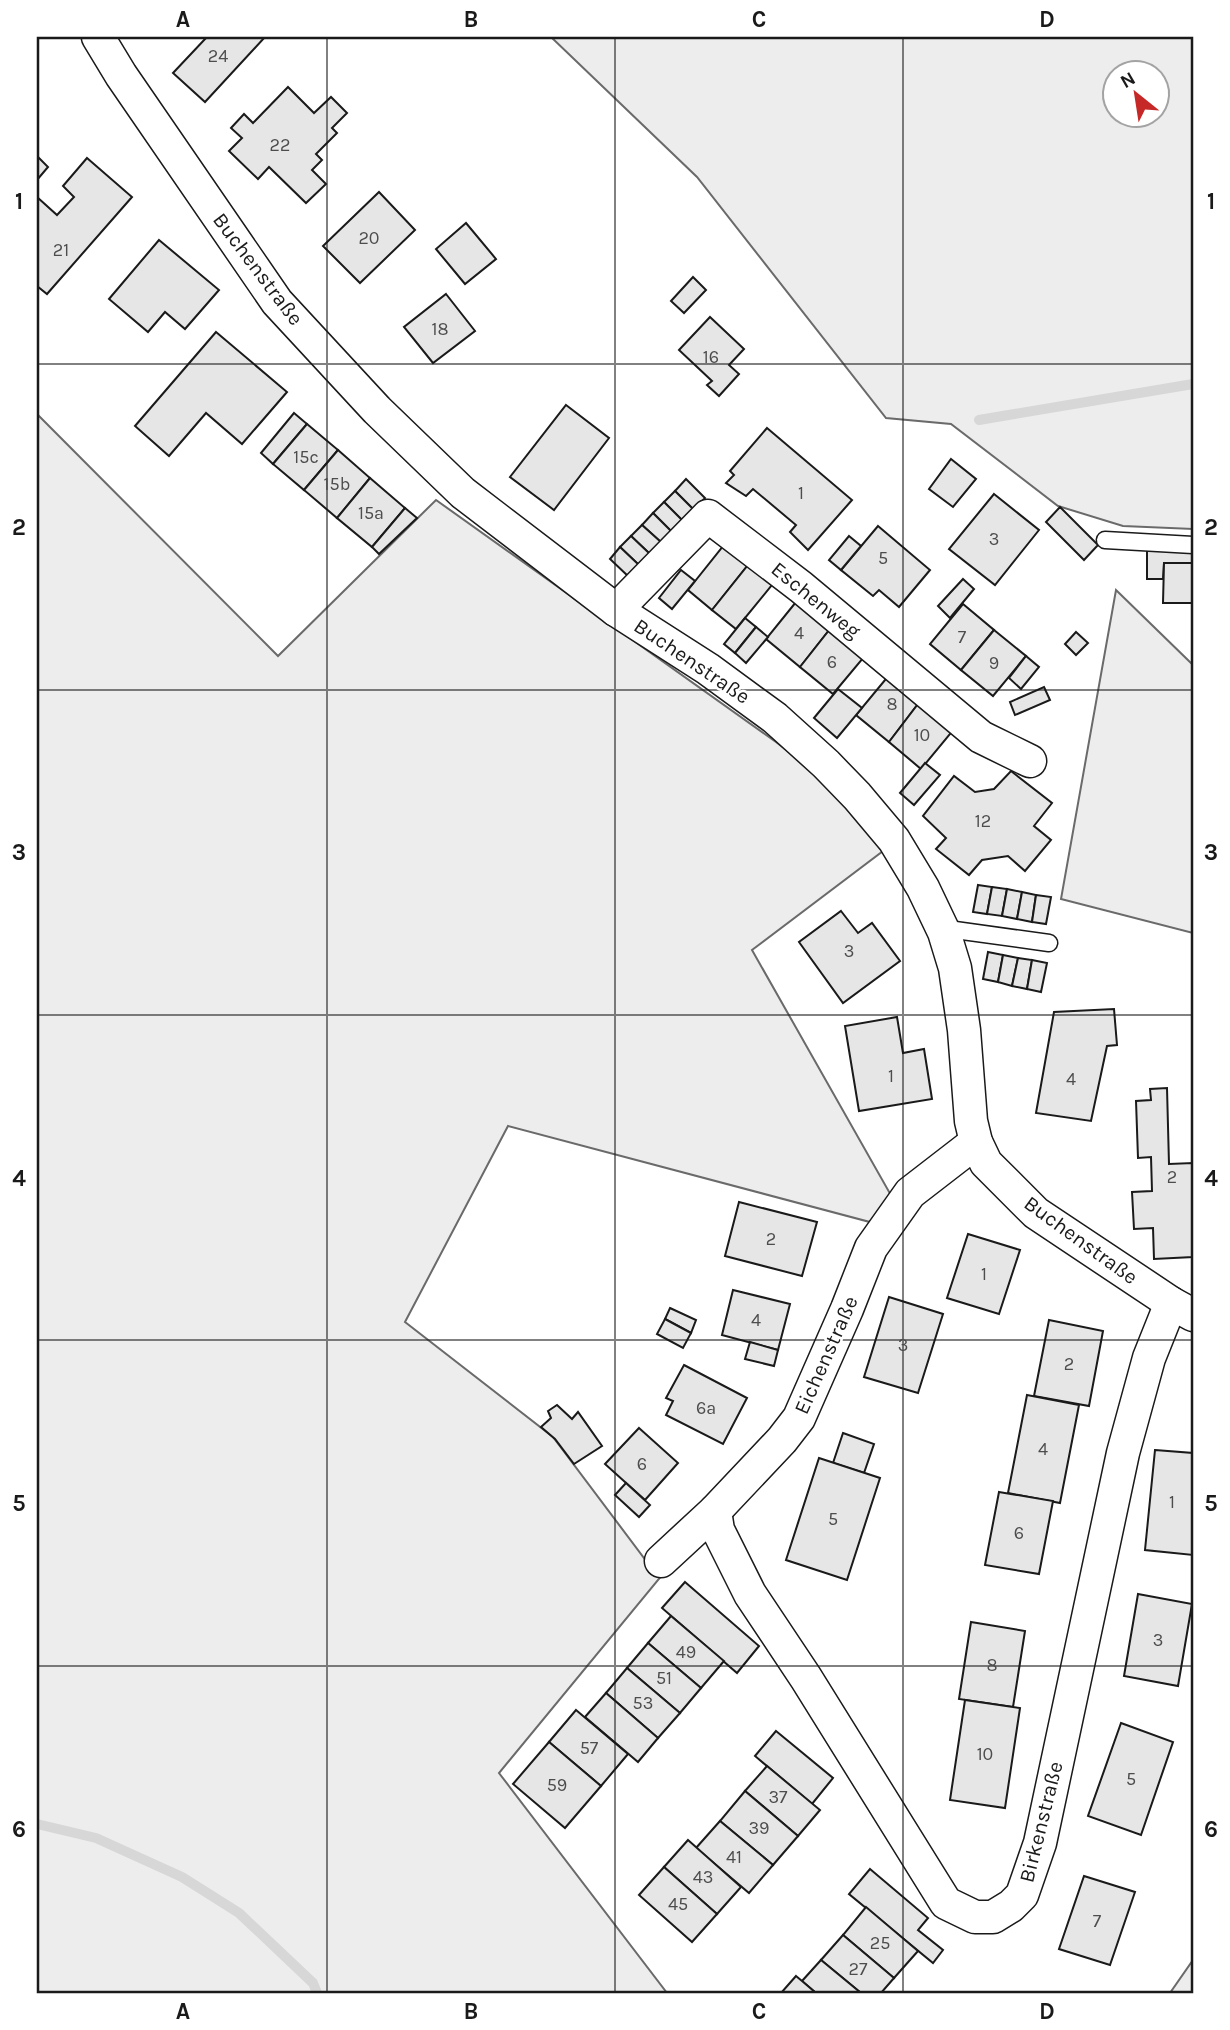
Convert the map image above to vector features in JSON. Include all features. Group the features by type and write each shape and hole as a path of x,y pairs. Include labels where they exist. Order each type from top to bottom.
{"street":[{"name":"Buchenstraße","path":"98,37 121,75 277,302 377,410 463,493 616,610 708,669 775,718 857,796 894,840 923,887 944,932 955,968 964,1030 971,1121 976,1142 986,1163 1036,1213 1182,1309"},
{"name":"Eschenweg","path":"616,610 708,516 801,587 981,737 1030,761"},
{"name":"Eichenstraße","path":"661,1561 715,1511 782,1440 799,1418 831,1348 871,1248 910,1193 976,1142"},
{"name":"Birkenstraße","path":"715,1511 718,1530 750,1594 806,1678 946,1903 975,1917 993,1917 1011,1906 1022,1895 1040,1843 1123,1453 1149,1358 1182,1309"}],"lane":[{"path":"1105,540 1193,545"},
{"path":"944,932 955,930 1049,943"}],"shaded area":[{"path":"551,37 1193,37 1193,529 1123,526 1058,506 951,424 886,418 697,177"},
{"path":"37,414 278,656 436,500 776,742 837,789 883,851 752,950 892,1197 870,1222 508,1126 405,1322 553,1437 647,1562 663,1574 499,1773 667,1993 37,1993"},
{"path":"1116,590 1193,665 1193,933 1061,899"},
{"path":"1193,1960 1193,1993 1170,1993"}],"building":[{"path":"204,37 265,37 205,102 173,73 206,38"},
{"path":"288,87 314,113 331,97 347,113 332,128 337,133 316,154 322,160 312,170 326,184 306,203 269,167 258,179 229,151 242,138 231,128 244,114 253,123"},
{"path":"37,156 48,167 37,180"},
{"path":"87,158 132,197 47,294 37,286 37,197 57,215 74,197 63,186"},
{"path":"379,192 415,230 360,283 323,246"},
{"path":"466,223 496,259 465,284 436,249"},
{"path":"159,240 219,290 185,329 165,312 148,332 109,299"},
{"path":"693,277 706,290 684,313 671,301"},
{"path":"446,294 475,331 433,363 404,327"},
{"path":"710,317 744,349 729,365 739,374 719,396 707,385 712,381 679,350"},
{"path":"216,332 287,392 242,444 206,413 169,456 135,426"},
{"path":"566,405 609,438 554,510 510,477"},
{"path":"294,413 307,424 273,464 261,453"},
{"path":"307,424 338,450 304,490 273,464"},
{"path":"767,428 852,500 808,550 790,532 796,525 753,489 746,496 726,483 734,475 730,471"},
{"path":"338,450 370,478 337,518 304,490"},
{"path":"951,459 976,479 953,507 929,489"},
{"path":"370,478 405,508 372,547 337,518"},
{"path":"686,479 705,498 694,510 675,491"},
{"path":"675,491 694,510 683,521 664,502"},
{"path":"994,494 1039,530 995,585 949,549"},
{"path":"664,502 683,521 672,532 653,513"},
{"path":"1060,507 1098,545 1084,560 1046,522"},
{"path":"405,508 417,518 379,554 372,547"},
{"path":"653,513 672,532 662,543 642,525"},
{"path":"642,525 662,543 651,555 631,536"},
{"path":"878,526 930,570 899,607 879,590 873,596 841,570"},
{"path":"631,536 651,555 640,566 620,547"},
{"path":"849,536 861,546 841,570 829,560"},
{"path":"724,545 748,565 712,610 688,590"},
{"path":"620,547 640,566 629,577 610,559"},
{"path":"1147,548 1193,549 1193,563 1164,563 1163,579 1147,579"},
{"path":"1164,563 1193,563 1193,603 1163,603"},
{"path":"748,565 772,585 736,629 712,610"},
{"path":"681,570 695,581 672,609 659,598"},
{"path":"963,579 974,589 950,618 938,606"},
{"path":"796,602 830,629 800,667 766,639"},
{"path":"963,604 994,630 961,670 930,644"},
{"path":"745,618 756,627 735,653 724,644"},
{"path":"756,627 768,637 746,663 735,653"},
{"path":"830,629 864,657 833,694 800,667"},
{"path":"994,630 1026,656 993,696 961,670"},
{"path":"1076,632 1088,643 1076,655 1065,644"},
{"path":"1026,656 1039,667 1021,689 1009,678"},
{"path":"890,674 921,700 889,742 856,715"},
{"path":"1044,687 1050,700 1015,715 1010,702"},
{"path":"838,689 862,708 837,738 814,718"},
{"path":"921,700 955,728 921,769 889,742"},
{"path":"925,763 940,775 914,805 900,793"},
{"path":"1011,771 1052,803 1034,826 1051,840 1025,871 1008,856 982,860 969,875 936,849 946,838 923,816 954,776 975,792 994,789"},
{"path":"978,885 992,887 987,914 973,912"},
{"path":"992,887 1007,889 1002,916 987,914"},
{"path":"1007,889 1022,892 1017,919 1002,916"},
{"path":"1022,892 1036,895 1032,922 1017,919"},
{"path":"1036,895 1051,897 1046,924 1032,922"},
{"path":"841,911 858,933 872,923 900,961 843,1003 799,942"},
{"path":"988,952 1003,955 998,982 983,979"},
{"path":"1003,955 1018,958 1012,986 998,982"},
{"path":"1018,958 1032,960 1027,989 1012,986"},
{"path":"1032,960 1047,963 1041,992 1027,989"},
{"path":"1114,1009 1117,1045 1107,1046 1091,1121 1036,1113 1054,1012"},
{"path":"897,1017 903,1053 924,1049 932,1099 859,1111 845,1026"},
{"path":"1167,1088 1169,1164 1193,1163 1193,1257 1154,1259 1153,1228 1134,1229 1132,1192 1152,1191 1151,1157 1138,1158 1136,1101 1151,1100 1150,1089"},
{"path":"739,1202 817,1222 802,1276 725,1256"},
{"path":"968,1234 1020,1250 999,1314 947,1298"},
{"path":"733,1290 790,1304 778,1350 722,1335"},
{"path":"889,1297 943,1314 918,1393 864,1377"},
{"path":"670,1308 696,1320 691,1333 665,1319"},
{"path":"665,1319 691,1333 683,1348 657,1334"},
{"path":"1049,1320 1103,1331 1089,1406 1034,1396"},
{"path":"750,1342 778,1350 774,1366 745,1359"},
{"path":"684,1365 747,1398 723,1444 666,1415 673,1401 666,1398"},
{"path":"1027,1395 1079,1405 1060,1503 1008,1493"},
{"path":"557,1405 572,1419 578,1412 602,1446 574,1464 555,1439 541,1427 551,1418 548,1411"},
{"path":"639,1428 678,1463 645,1500 605,1464"},
{"path":"843,1433 874,1444 864,1473 833,1463"},
{"path":"1155,1450 1193,1453 1193,1555 1145,1550"},
{"path":"819,1458 880,1478 847,1580 786,1560"},
{"path":"626,1483 650,1505 639,1517 615,1495"},
{"path":"999,1492 1053,1501 1039,1574 985,1565"},
{"path":"685,1582 759,1646 737,1673 662,1608"},
{"path":"1138,1594 1192,1604 1178,1686 1124,1676"},
{"path":"671,1616 724,1661 701,1688 648,1643"},
{"path":"971,1622 1025,1631 1013,1707 959,1699"},
{"path":"648,1643 701,1688 680,1713 627,1668"},
{"path":"627,1668 680,1713 658,1738 606,1693"},
{"path":"606,1693 658,1738 638,1762 585,1717"},
{"path":"965,1700 1020,1708 1005,1808 950,1800"},
{"path":"576,1710 628,1754 601,1786 549,1742"},
{"path":"1121,1723 1173,1742 1141,1835 1088,1816"},
{"path":"776,1731 833,1778 812,1804 755,1756"},
{"path":"549,1742 601,1786 565,1828 513,1784"},
{"path":"767,1766 820,1810 798,1836 745,1791"},
{"path":"745,1791 798,1836 773,1865 720,1821"},
{"path":"720,1821 773,1865 749,1893 696,1848"},
{"path":"688,1840 741,1887 717,1914 664,1867"},
{"path":"664,1867 717,1914 692,1942 639,1895"},
{"path":"870,1869 928,1918 918,1930 943,1950 933,1963 849,1894"},
{"path":"1084,1876 1135,1892 1110,1965 1059,1949"},
{"path":"866,1907 918,1951 894,1978 843,1935"},
{"path":"843,1935 894,1978 881,1993 861,1993 821,1960"},
{"path":"821,1960 861,1993 816,1993 802,1981"},
{"path":"796,1976 802,1981 816,1993 781,1993"}],"waterway":[{"path":"979,420 1193,384"},
{"path":"37,1824 96,1838 182,1877 239,1913 313,1983 317,1993"}]}
